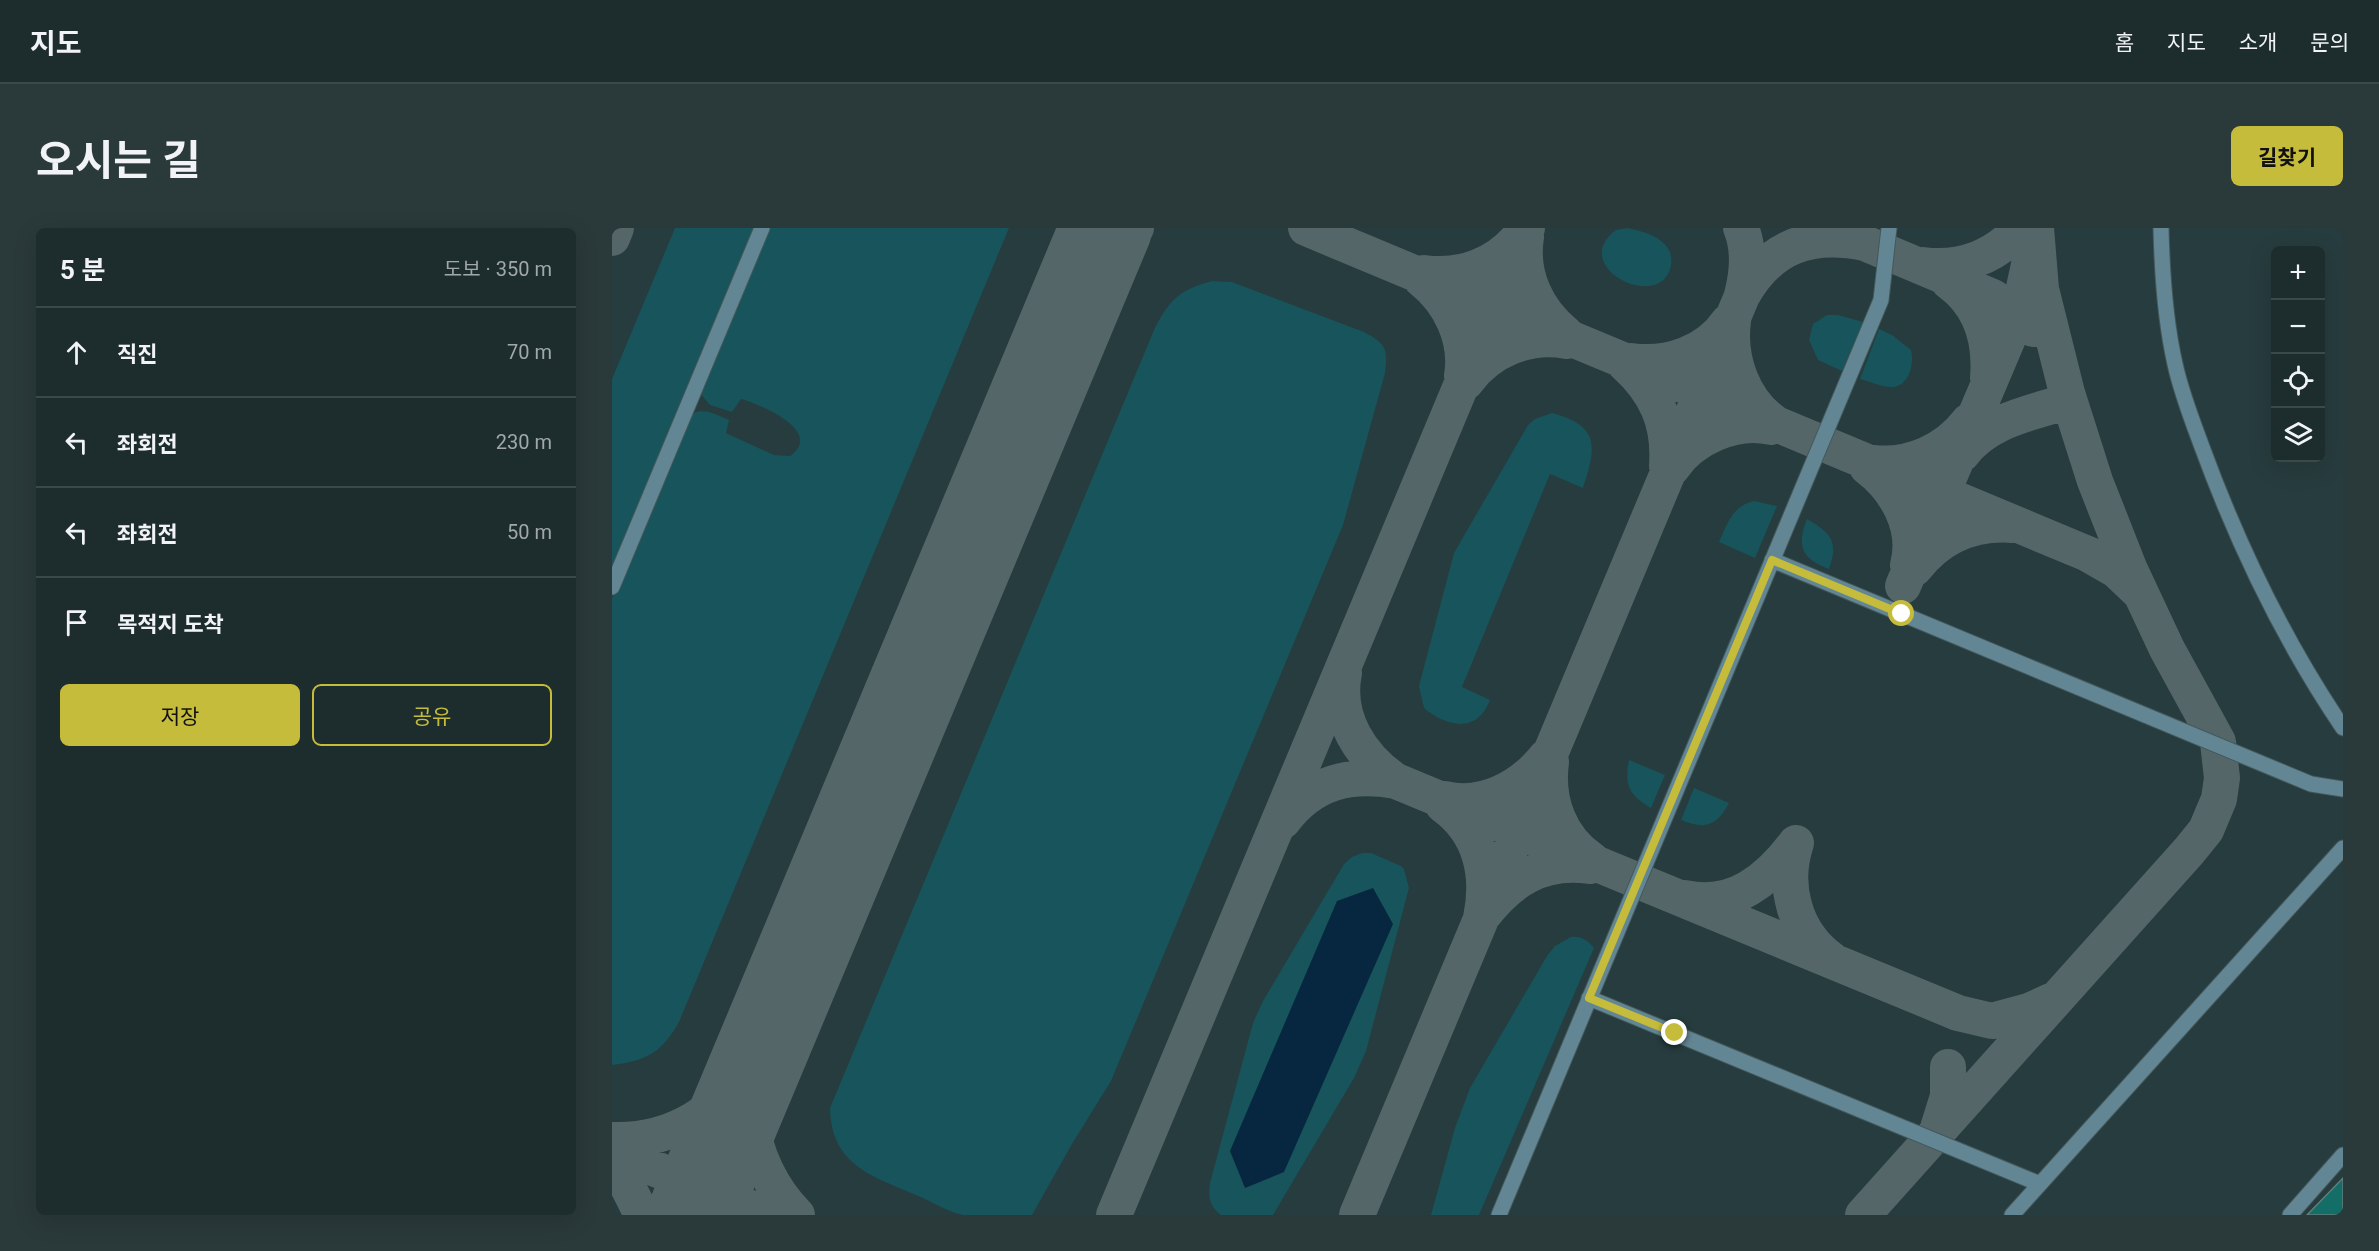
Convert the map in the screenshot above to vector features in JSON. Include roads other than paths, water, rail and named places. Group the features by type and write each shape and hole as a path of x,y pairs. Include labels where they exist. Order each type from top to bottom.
{"lane":[{"path":"612,587 762,228"},
{"path":"1499,1215 1881,300 1889,228"},
{"path":"2161,228 2166,302 2175,366 2199,439 2226,508 2277,618 2309,676 2343,728"},
{"path":"1772,560 2311,784 2343,789"},
{"path":"2012,1215 2343,848"},
{"path":"1589,998 2040,1184"},
{"path":"2290,1215 2343,1155"}]}
